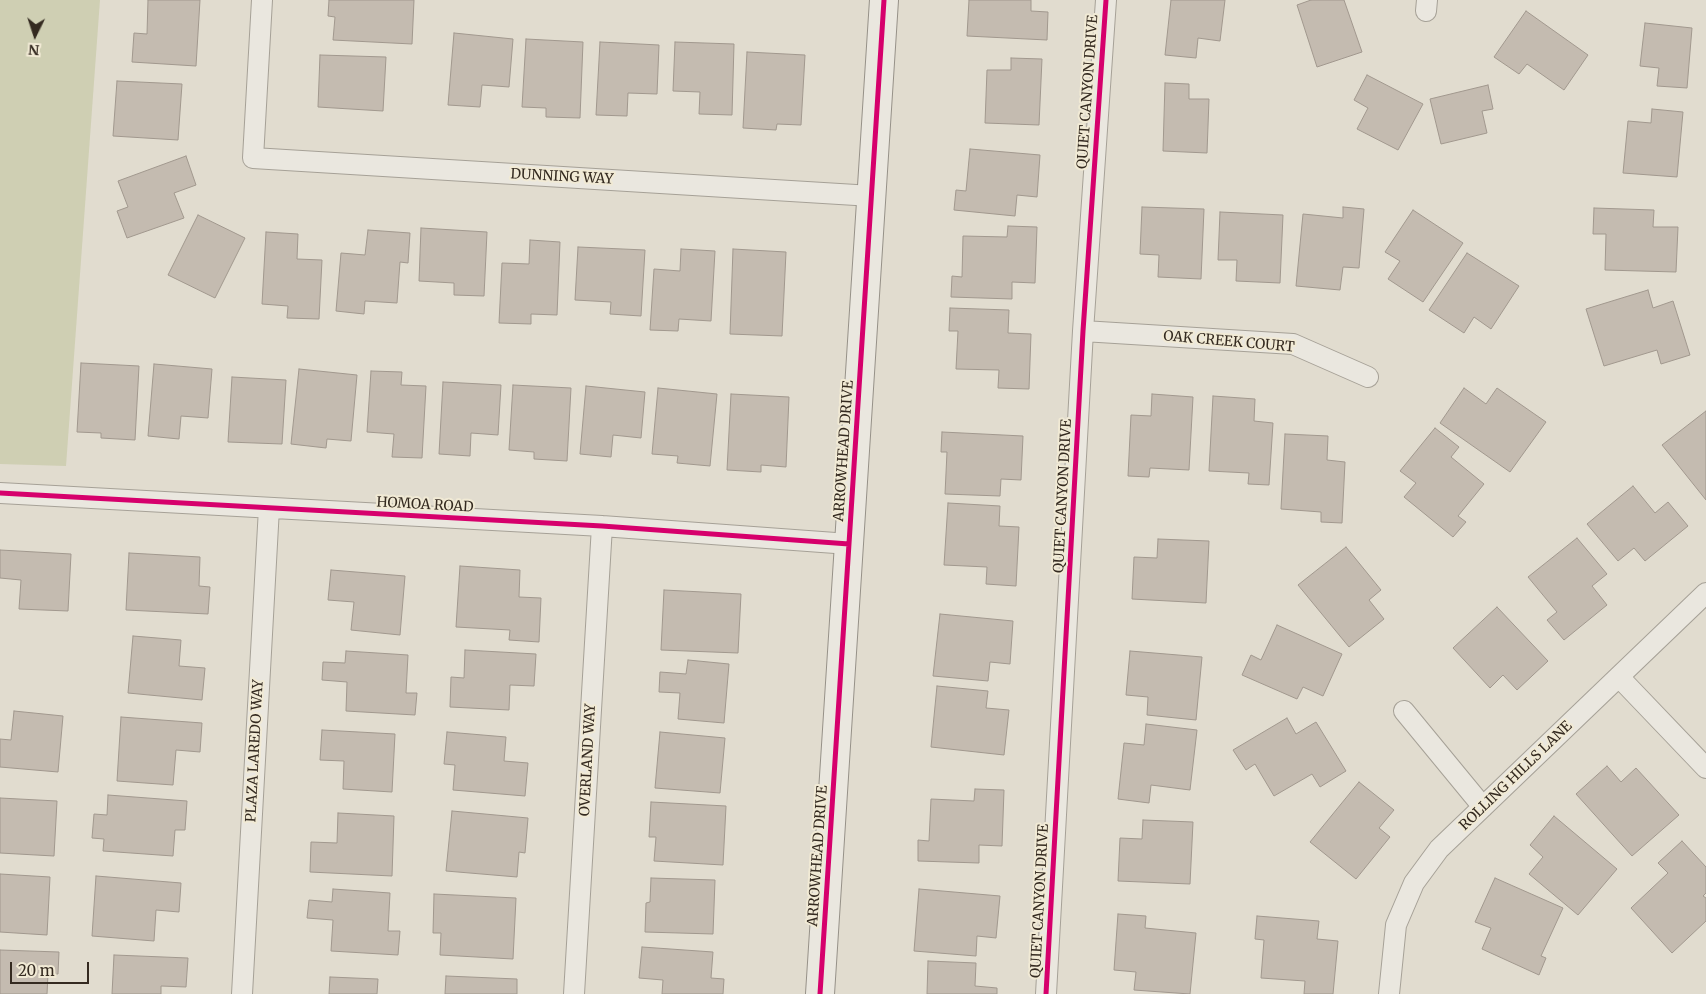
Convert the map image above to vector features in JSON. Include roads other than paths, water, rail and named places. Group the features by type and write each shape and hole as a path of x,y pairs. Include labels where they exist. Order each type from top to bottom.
{"main road":[{"name":"ARROWHEAD DRIVE","path":"820,994 884,0"}],"street":[{"name":"DUNNING WAY","path":"262,0 253,158 872,196"},
{"name":"QUIET CANYON DRIVE","path":"1046,994 1083,331 1106,0"},
{"name":"OAK CREEK COURT","path":"1083,331 1293,344 1368,377"},
{"name":"HOMOA ROAD","path":"0,493 602,526 849,544"},
{"name":"PLAZA LAREDO WAY","path":"242,994 269,508"},
{"name":"OVERLAND WAY","path":"574,994 602,526"},
{"name":"ROLLING HILLS LANE","path":"1389,994 1396,925 1414,883 1439,849 1706,593"},
{"path":"1619,677 1706,768"},
{"path":"1404,711 1483,807"}]}
